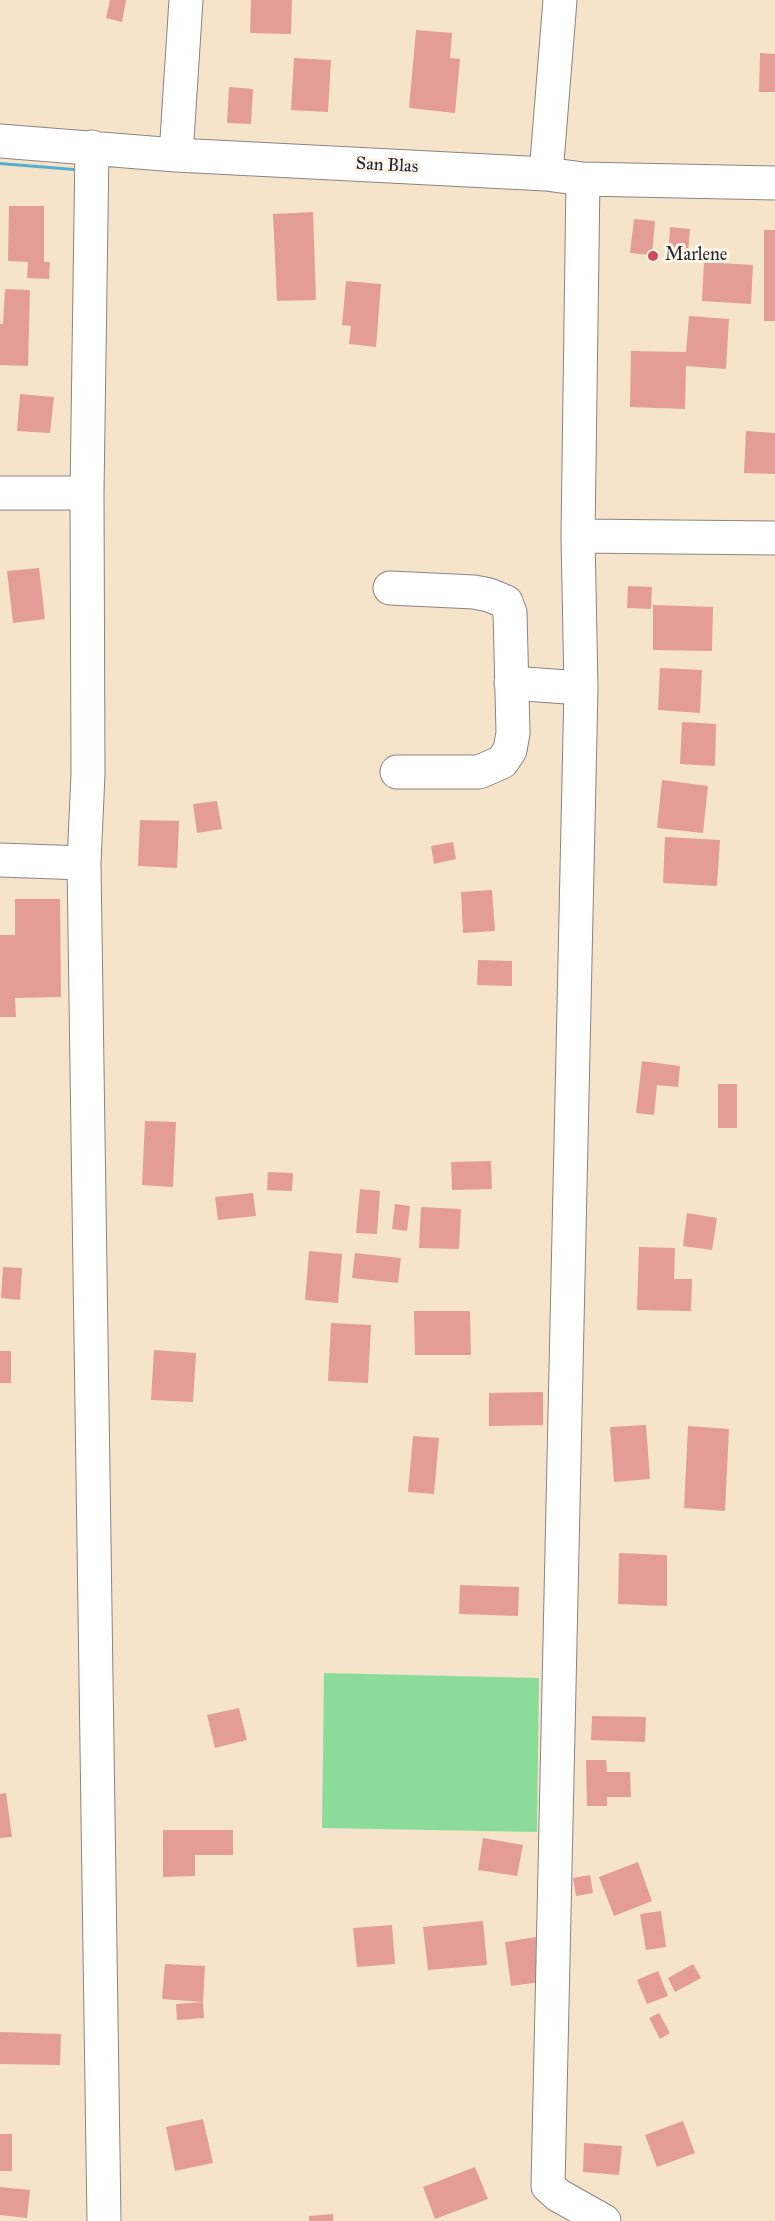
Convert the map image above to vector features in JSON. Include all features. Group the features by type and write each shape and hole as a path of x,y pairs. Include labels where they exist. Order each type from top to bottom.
{"street":[{"path":"176,155 186,0"},
{"path":"546,174 560,0"},
{"name":"San Blas","path":"0,141 176,155 546,174 583,179 775,183"},
{"path":"93,147 87,493 88,774 84,863 104,2221"},
{"path":"583,179 578,536 581,688 548,2186 558,2195 604,2221"},
{"path":"0,493 87,493"},
{"path":"578,536 775,538"},
{"path":"390,588 474,592 506,602 510,613 513,733 510,750 502,762 479,771 397,772"},
{"path":"511,683 581,688"},
{"path":"0,860 84,863"}],"green space":[{"path":"324,1673 539,1678 537,1832 322,1828"}],"water":[{"path":"0,162 74,168 74,171 0,165"}],"building":[{"path":"110,0 126,0 122,22 106,18"},
{"path":"251,0 292,0 291,34 250,33"},
{"path":"416,30 452,33 450,58 460,59 455,113 409,108"},
{"path":"760,53 775,54 775,92 759,92"},
{"path":"294,58 331,60 328,112 291,110"},
{"path":"229,87 253,89 251,124 227,123"},
{"path":"9,206 44,206 44,262 50,262 49,279 27,278 28,262 8,261"},
{"path":"313,212 316,300 277,301 273,214"},
{"path":"634,219 655,221 652,255 630,253"},
{"path":"670,227 690,229 687,263 668,262"},
{"path":"764,230 775,230 775,321 764,321"},
{"path":"704,262 753,265 751,304 702,301"},
{"path":"346,281 381,284 376,347 349,344 351,326 342,325"},
{"path":"5,289 30,290 28,366 0,365 0,324 3,324"},
{"path":"689,316 729,319 726,369 686,366 685,409 630,407 631,351 686,352"},
{"path":"20,394 54,397 50,433 17,431"},
{"path":"746,431 775,433 775,474 744,473"},
{"path":"39,568 45,619 13,623 7,571"},
{"path":"628,586 652,587 651,609 627,608"},
{"path":"653,605 713,607 712,651 653,650"},
{"path":"660,668 702,670 700,713 658,710"},
{"path":"682,722 716,724 715,766 680,764"},
{"path":"662,780 708,786 703,833 657,828"},
{"path":"217,801 222,829 197,833 193,804"},
{"path":"140,820 179,821 177,868 138,866"},
{"path":"665,837 720,840 717,886 663,883"},
{"path":"453,842 456,859 434,864 431,846"},
{"path":"492,890 495,931 463,933 461,892"},
{"path":"15,899 60,899 61,997 15,998 16,1017 0,1017 0,935 15,935"},
{"path":"478,960 512,961 512,986 477,985"},
{"path":"642,1061 680,1066 678,1087 657,1085 654,1115 636,1113"},
{"path":"718,1084 737,1084 737,1128 718,1128"},
{"path":"145,1121 176,1122 173,1187 142,1185"},
{"path":"491,1161 492,1189 452,1190 451,1162"},
{"path":"268,1172 293,1173 292,1191 267,1190"},
{"path":"360,1189 380,1191 377,1234 356,1233"},
{"path":"253,1193 256,1216 218,1220 215,1197"},
{"path":"395,1204 410,1206 407,1231 392,1229"},
{"path":"421,1207 461,1209 459,1249 419,1248"},
{"path":"687,1213 717,1218 712,1250 683,1246"},
{"path":"639,1247 675,1248 674,1279 692,1279 691,1311 637,1310"},
{"path":"309,1251 342,1254 338,1303 305,1300"},
{"path":"355,1253 401,1258 398,1283 352,1278"},
{"path":"3,1267 22,1268 20,1300 1,1298"},
{"path":"414,1311 470,1311 471,1355 415,1355"},
{"path":"331,1323 371,1325 368,1383 328,1381"},
{"path":"154,1350 196,1353 193,1402 151,1400"},
{"path":"0,1351 11,1351 11,1383 0,1383"},
{"path":"543,1392 543,1425 489,1426 489,1393"},
{"path":"646,1425 650,1479 614,1482 610,1427"},
{"path":"688,1426 729,1429 725,1511 684,1508"},
{"path":"413,1436 439,1438 434,1494 408,1492"},
{"path":"619,1553 667,1555 667,1606 618,1604"},
{"path":"460,1585 519,1587 518,1616 459,1614"},
{"path":"239,1708 247,1740 215,1748 207,1715"},
{"path":"592,1716 646,1717 645,1742 591,1740"},
{"path":"586,1760 606,1760 607,1772 630,1772 631,1797 607,1797 607,1806 587,1806"},
{"path":"6,1793 12,1837 0,1838 0,1794"},
{"path":"163,1830 233,1830 233,1855 195,1855 195,1876 163,1877"},
{"path":"483,1838 523,1845 517,1876 478,1870"},
{"path":"638,1862 652,1901 614,1916 599,1877"},
{"path":"590,1875 593,1893 576,1896 573,1878"},
{"path":"661,1911 666,1947 646,1950 640,1914"},
{"path":"483,1921 487,1965 428,1970 423,1927"},
{"path":"392,1925 395,1964 357,1967 353,1928"},
{"path":"542,1936 548,1981 511,1986 505,1942"},
{"path":"165,1964 205,1966 203,2002 162,1999"},
{"path":"693,1964 701,1978 675,1992 668,1978"},
{"path":"658,1971 668,1996 647,2004 637,1980"},
{"path":"203,2002 204,2018 177,2020 176,2004"},
{"path":"659,2013 670,2033 660,2039 649,2018"},
{"path":"0,2032 61,2034 60,2065 0,2064"},
{"path":"203,2119 213,2163 175,2171 166,2127"},
{"path":"683,2121 695,2153 657,2167 645,2135"},
{"path":"0,2134 12,2134 12,2171 0,2171"},
{"path":"584,2143 622,2146 619,2175 583,2172"},
{"path":"475,2167 488,2199 435,2219 423,2187"},
{"path":"0,2187 30,2190 27,2218 0,2215"},
{"path":"333,2214 333,2221 309,2221 309,2216"}],"place":[{"name":"Marlene","path":"653,256"}]}
